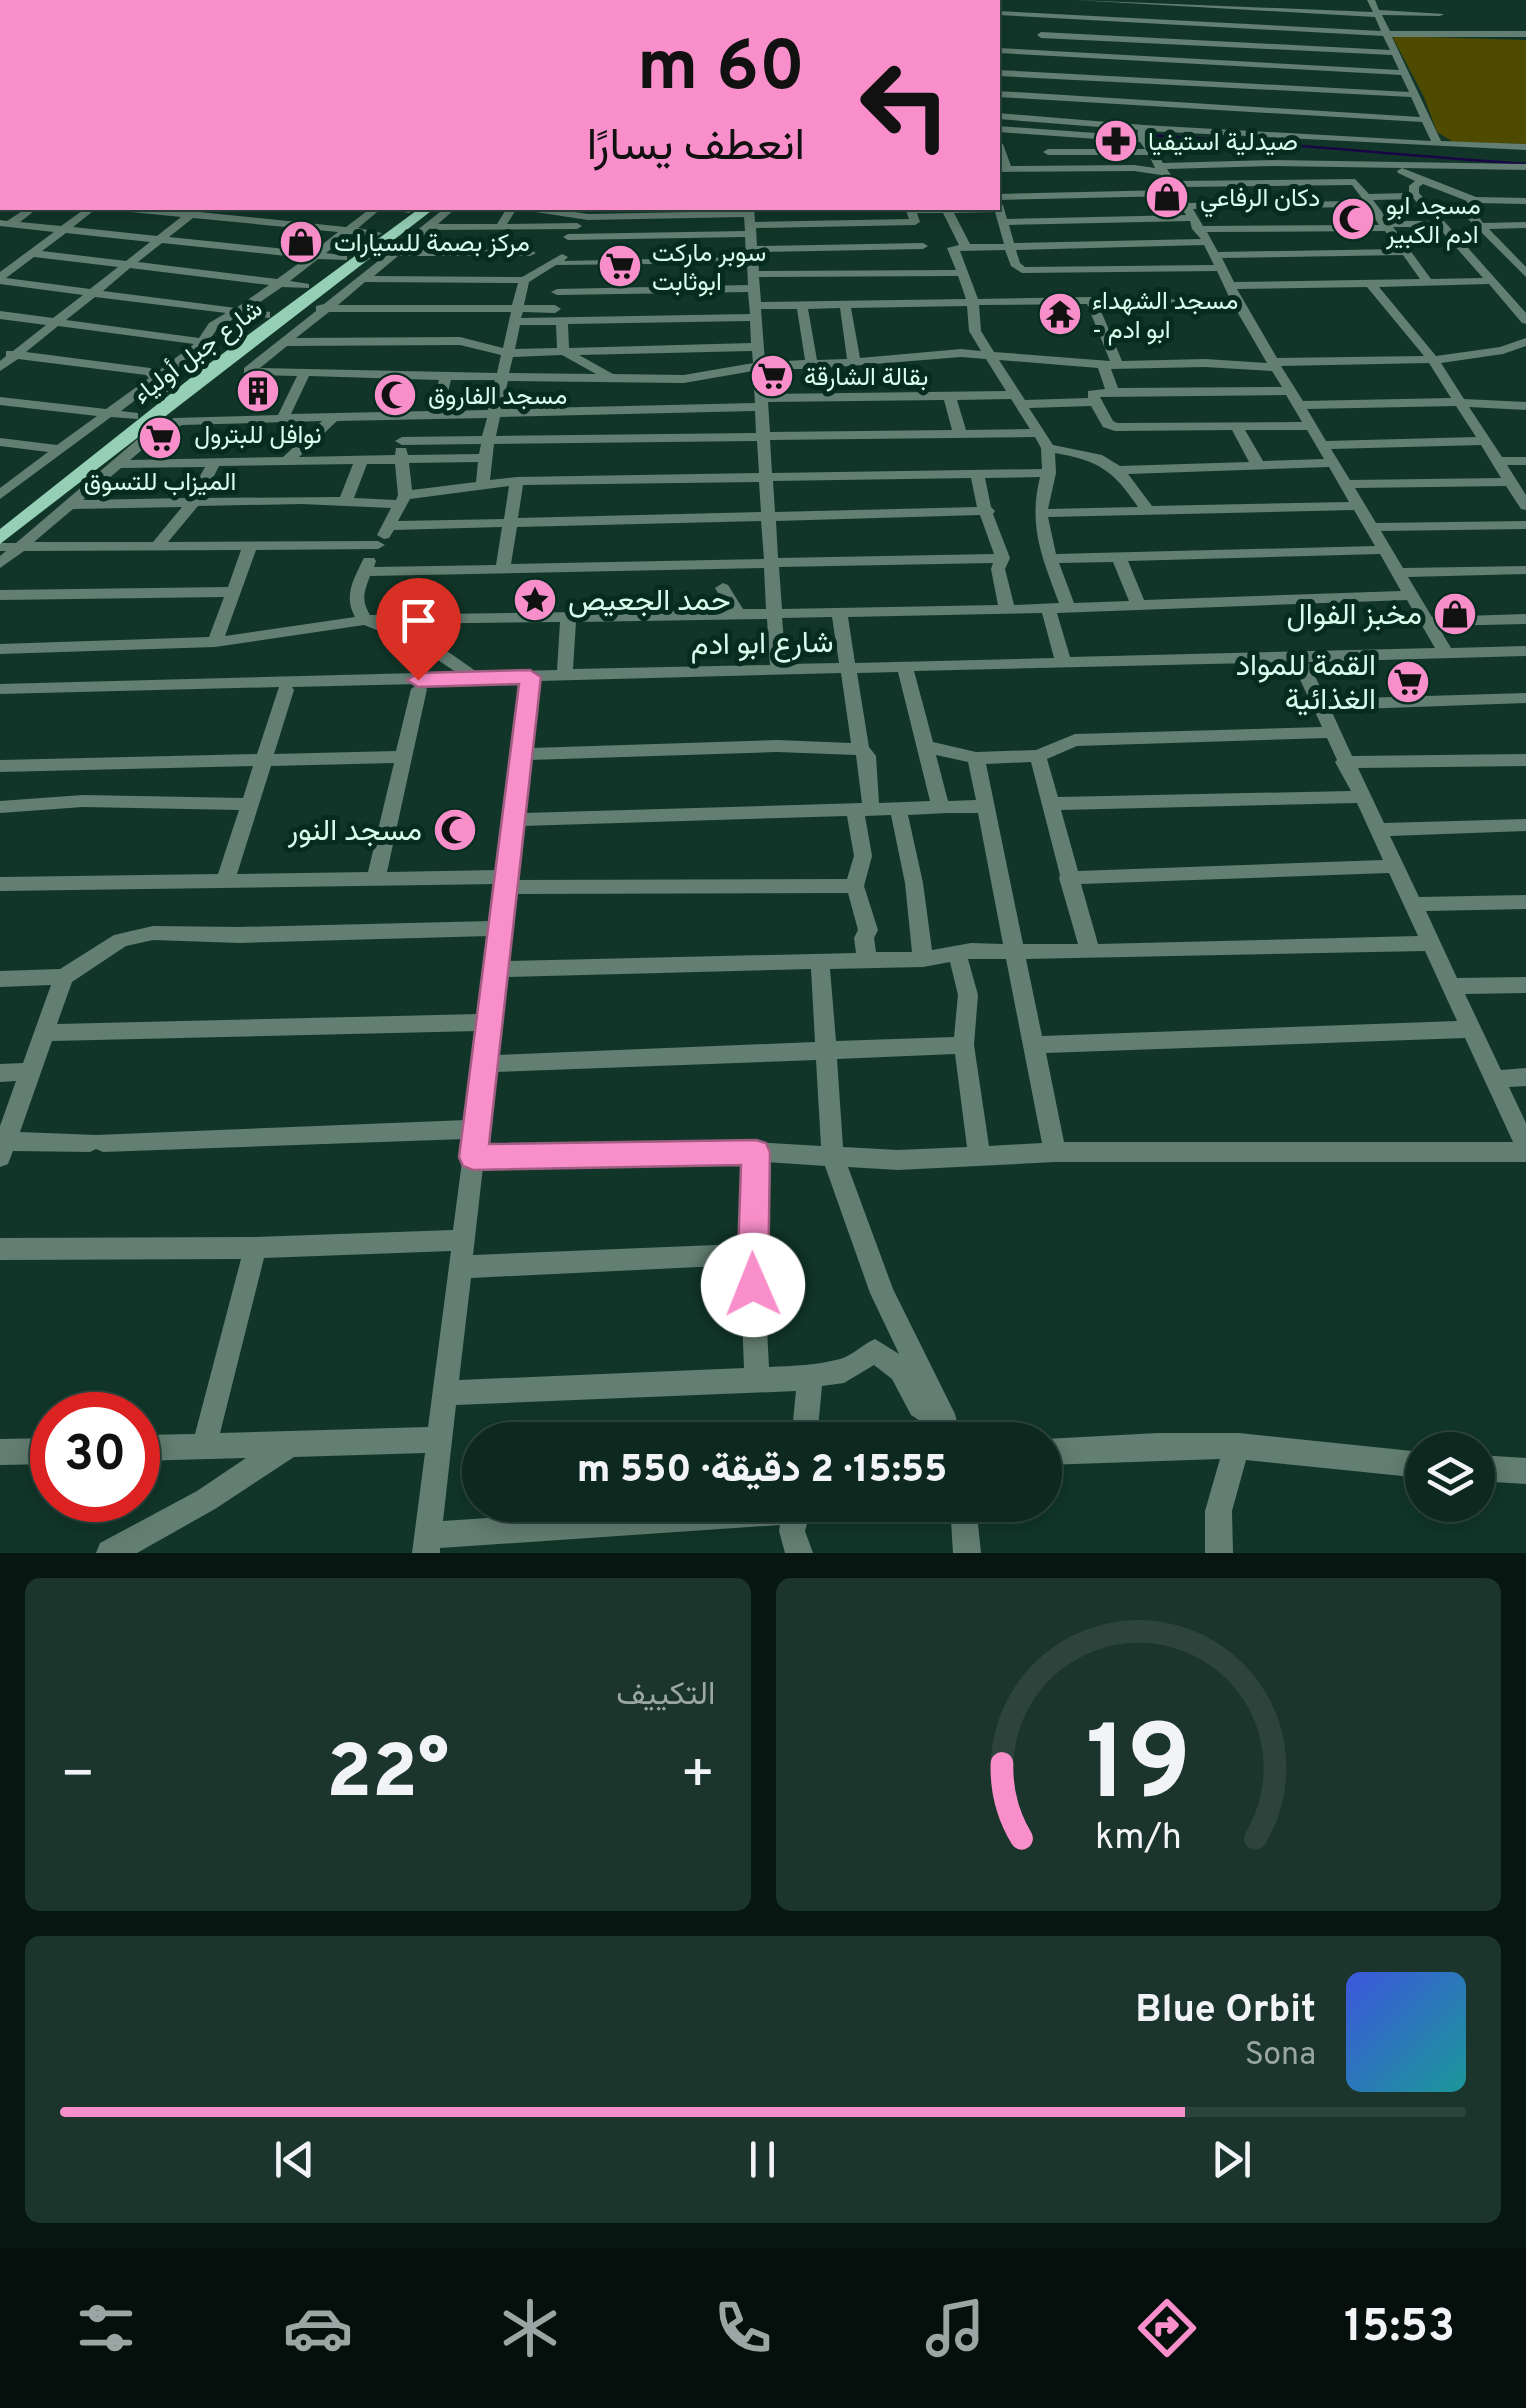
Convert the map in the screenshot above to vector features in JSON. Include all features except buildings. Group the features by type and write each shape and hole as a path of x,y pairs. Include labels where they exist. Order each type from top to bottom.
{"main road":[{"name":"شارع جبل أولياء","path":"0,519 133,416 161,383 266,315 410,210"},
{"name":"شارع جبل أولياء","path":"0,538 425,210"}],"street":[{"path":"1028,118 1046,0"},
{"path":"1078,0 1440,14"},
{"path":"1371,0 1437,144"},
{"path":"1430,0 1454,36"},
{"path":"1145,2 1160,128"},
{"path":"1240,4 1285,136"},
{"path":"1000,14 1041,35"},
{"path":"1000,25 1154,60 1405,73"},
{"path":"1000,41 1041,35 1248,26 1454,36 1526,34"},
{"path":"1000,51 1041,35 1150,31 1254,46 1395,54"},
{"path":"1000,74 1416,95"},
{"path":"1000,94 1428,120"},
{"path":"1094,122 1095,100"},
{"path":"1000,116 1094,122 1143,133"},
{"path":"1000,129 1084,138 1160,128 1526,147"},
{"path":"1037,130 1055,169"},
{"path":"1143,133 1149,152 1214,255 1356,506 1446,653"},
{"path":"1048,152 1149,152"},
{"path":"1346,165 1403,252 1428,282"},
{"path":"1312,166 1325,182"},
{"path":"1000,208 1175,191 1312,166 1526,168"},
{"path":"1392,167 1471,206 1482,226 1526,274"},
{"path":"1002,169 1134,168 1175,191 1288,228 1443,224"},
{"path":"1526,178 1422,180 1413,191 1526,320"},
{"path":"1000,208 1175,191 1355,182"},
{"path":"1175,191 1272,205 1418,196"},
{"path":"1435,212 1526,201"},
{"path":"1272,205 1288,228"},
{"path":"3,226 30,210"},
{"path":"0,279 89,210"},
{"path":"4,488 110,413 161,383 204,342 211,328 280,283 374,210"},
{"path":"447,210 248,372 622,381 702,377 758,366 991,353 1110,364 1274,364 1432,358 1492,352 1526,342"},
{"path":"507,227 511,210"},
{"path":"542,210 588,217 674,211 751,244 906,274 963,273"},
{"path":"396,252 530,253 598,263 675,262 938,210"},
{"path":"948,210 965,245"},
{"path":"1000,210 1016,265 1025,271 1214,255 1403,252"},
{"path":"0,367 195,211 377,233"},
{"path":"912,213 928,273"},
{"path":"588,217 568,236 562,258 556,292 563,351 580,364 622,381"},
{"path":"1482,226 1526,225"},
{"path":"3,226 343,258"},
{"path":"426,227 576,226"},
{"path":"507,227 531,240 530,253"},
{"path":"618,263 621,235"},
{"path":"568,236 923,246"},
{"path":"556,292 674,289 751,244"},
{"path":"751,244 778,670"},
{"path":"1068,608 1040,513 1049,474 1048,448 975,331 973,301 953,250 965,245 1012,244 1214,255"},
{"path":"1469,252 1526,252"},
{"path":"31,253 305,286"},
{"path":"456,282 462,253"},
{"path":"334,278 524,280 562,258"},
{"path":"674,289 675,262"},
{"path":"595,291 598,263"},
{"path":"906,274 912,303"},
{"path":"0,279 266,315"},
{"path":"482,486 488,440 524,280"},
{"path":"1229,286 1492,281"},
{"path":"1370,283 1432,358 1526,506"},
{"path":"1091,300 1110,364 1112,392"},
{"path":"296,307 557,317 973,301 1239,305"},
{"path":"845,304 854,362"},
{"path":"802,305 812,364"},
{"path":"0,315 204,342"},
{"path":"359,375 394,341"},
{"path":"282,342 468,341 510,352 757,347"},
{"path":"0,352 146,372 161,383"},
{"path":"283,418 304,374"},
{"path":"436,416 446,376"},
{"path":"1289,391 1093,394 1108,424 1115,428 1311,426"},
{"path":"950,396 960,434"},
{"path":"0,564 116,464 179,420 405,417 950,396 1096,402"},
{"path":"0,400 133,416"},
{"path":"1298,406 1457,402 1526,406"},
{"path":"405,417 400,459 404,500 364,572 356,605 366,620 421,641 476,678"},
{"path":"287,462 334,418"},
{"path":"1237,427 1258,465"},
{"path":"402,440 1040,433"},
{"path":"1321,445 1485,441"},
{"path":"0,442 60,449"},
{"path":"1048,448 1103,460 1121,470 1147,509"},
{"path":"116,464 486,458"},
{"path":"345,502 362,460"},
{"path":"1500,461 1526,460"},
{"path":"156,548 193,503 214,463"},
{"path":"1121,470 1332,463"},
{"path":"976,474 1003,558 998,569 1007,610"},
{"path":"70,504 404,500 517,481 1049,474"},
{"path":"503,569 517,481"},
{"path":"1344,484 1510,482"},
{"path":"1040,513 1356,506"},
{"path":"389,526 988,511"},
{"path":"1369,527 1526,524"},
{"path":"0,547 378,545"},
{"path":"215,642 250,548"},
{"path":"1051,559 1382,550"},
{"path":"1119,556 1138,605"},
{"path":"364,572 1003,558"},
{"path":"1396,573 1526,570"},
{"path":"722,588 740,615"},
{"path":"0,595 233,592"},
{"path":"0,649 215,642 366,620 1007,610 1410,596"},
{"path":"1048,608 1064,664"},
{"path":"838,612 861,749 867,756 862,856 855,886 868,930 864,938 867,961"},
{"path":"564,676 568,616"},
{"path":"1426,622 1526,620"},
{"name":"شارع ابو ادم","path":"0,688 476,678 530,682 564,676 1526,651"},
{"path":"473,1157 756,1152 898,1160 1055,1152 1526,1149 1298,658"},
{"path":"905,668 941,809"},
{"path":"0,700 530,682 427,1544 654,1522"},
{"path":"376,879 419,688"},
{"path":"225,882 286,690"},
{"path":"1318,704 1526,698"},
{"path":"927,748 976,758 1038,756 1075,740 1331,732"},
{"path":"523,754 777,746 861,749"},
{"path":"1038,756 1090,952"},
{"path":"0,766 403,757"},
{"path":"976,758 1055,1152"},
{"path":"1344,762 1526,760"},
{"path":"1049,804 1360,797"},
{"path":"0,807 84,801 251,804"},
{"path":"514,820 986,806"},
{"path":"898,808 914,883 923,959"},
{"path":"1376,830 1526,825"},
{"path":"1068,878 1393,866"},
{"path":"2,888 376,879 855,886"},
{"path":"1411,904 1526,902"},
{"path":"477,1130 97,1142 3,1149 64,977 120,940 153,933 240,935 500,928"},
{"path":"496,969 923,959 956,952 1015,950 1090,952 1430,944"},
{"path":"956,952 968,995 964,1045 979,1155"},
{"path":"820,962 832,1156 882,1293 944,1422"},
{"path":"0,979 64,977"},
{"path":"1452,986 1526,985"},
{"path":"44,1033 490,1022"},
{"path":"1034,1045 1472,1029"},
{"path":"485,1064 964,1045"},
{"path":"0,1073 31,1072"},
{"path":"1494,1078 1526,1078"},
{"path":"756,1152 751,1254 757,1379"},
{"path":"0,1249 255,1248 464,1240"},
{"path":"204,1446 255,1248"},
{"path":"461,1267 751,1254"},
{"path":"445,1393 810,1378 829,1371 844,1371 874,1351 901,1370 920,1406 937,1422"},
{"path":"806,1422 810,1378"},
{"path":"160,1447 440,1440"},
{"path":"110,1553 206,1500 289,1444"},
{"path":"1062,1451 1239,1446 1405,1463"},
{"path":"1219,1553 1215,1519 1220,1487 1239,1446"},
{"path":"0,1452 30,1451"},
{"path":"1495,1469 1526,1471"},
{"path":"795,1522 792,1531 799,1553"},
{"path":"964,1522 967,1553"}],"shaded area":[{"path":"1392,36 1526,40 1526,144 1453,142 1437,132 1424,97"}],"waterway":[{"path":"1125,134 1526,164"}],"place":[{"name":"صيدلية استيفيا","path":"1116,141"},
{"name":"دكان الرفاعي","path":"1167,197"},
{"name":"مسجد ابو ادم الكبير","path":"1353,219"},
{"name":"مركز بصمة للسيارات","path":"301,242"},
{"name":"سوبر ماركت ابوثابت","path":"620,266"},
{"name":"مسجد الشهداء - ابو ادم","path":"1060,314"},
{"name":"بقالة الشارقة","path":"772,376"},
{"name":"نوافل للبترول","path":"258,391"},
{"name":"مسجد الفاروق","path":"395,395"},
{"name":"الميزاب للتسوق","path":"160,438"},
{"name":"حمد الجعيص","path":"535,600"},
{"name":"مخبز الفوال","path":"1455,614"},
{"name":"القمة للمواد الغذائية","path":"1408,682"},
{"name":"مسجد النور","path":"455,830"}],"route":[{"path":"418,680 530,677 473,1157 756,1152 753,1285"}]}
